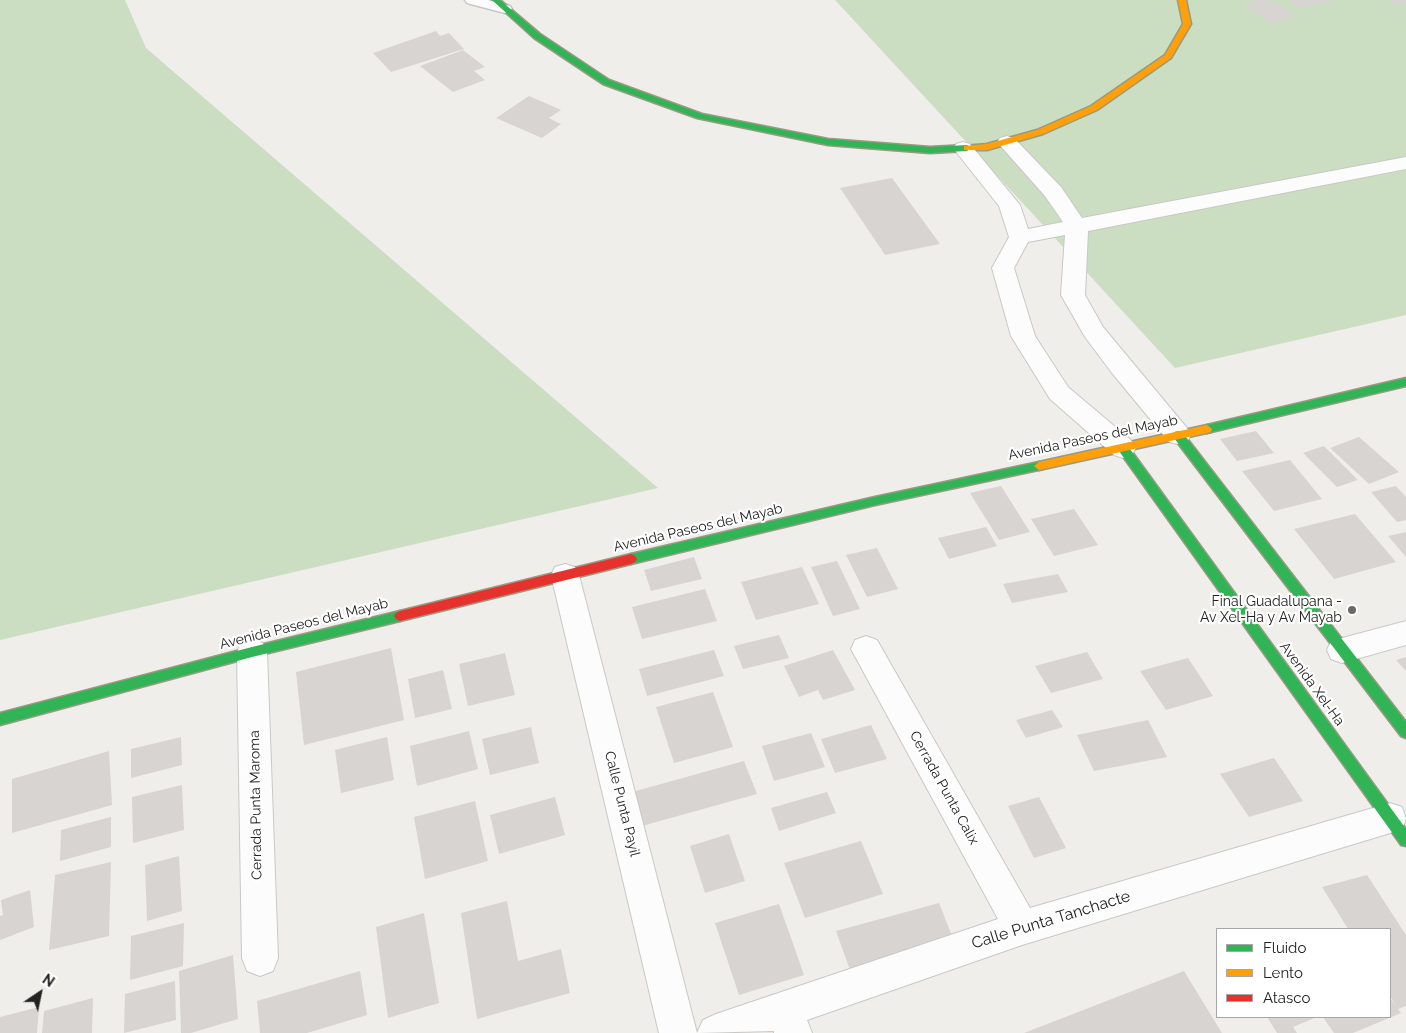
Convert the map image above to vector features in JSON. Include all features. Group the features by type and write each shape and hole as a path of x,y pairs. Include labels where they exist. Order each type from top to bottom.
{"street":[{"path":"501,4 537,36 606,82 700,116 828,142 930,150 987,147 1007,142 1040,132 1094,108 1168,56 1187,24 1182,0"},
{"path":"1007,142 1053,192 1077,227 1073,294 1093,331 1178,434 1406,732"},
{"path":"963,148 1009,205 1020,237 1003,268 1023,336 1059,393 1123,448"},
{"path":"1020,237 1406,163"},
{"name":"Avenida Paseos del Mayab","path":"0,720 252,652 565,575 874,501 1123,448 1406,382"},
{"name":"Avenida Xel-Ha","path":"1123,448 1398,829"},
{"name":"Calle Punta Payil","path":"565,575 678,1033"},
{"path":"1342,650 1406,632"},
{"name":"Cerrada Punta Calix","path":"866,649 1022,928"},
{"name":"Cerrada Punta Maroma","path":"252,652 260,958"},
{"name":"Calle Punta Tanchacte","path":"716,1033 789,1021 1022,928 1398,829"}],"lane":[{"path":"472,0 501,4"}],"green space":[{"path":"0,0 125,0 146,48 658,488 0,640"},
{"path":"835,0 1406,0 1406,315 1175,368"}],"building":[{"path":"1271,0 1295,16 1271,23 1243,3"},
{"path":"1288,0 1330,0 1332,2 1298,8"},
{"path":"1388,0 1406,0 1406,3 1396,6"},
{"path":"436,31 440,36 449,33 464,49 391,72 373,53"},
{"path":"463,50 485,67 474,71 485,80 453,92 420,66"},
{"path":"529,96 561,110 549,118 561,124 542,138 496,118"},
{"path":"892,178 940,244 885,255 840,188"},
{"path":"1256,431 1274,453 1237,461 1220,439"},
{"path":"1359,437 1399,472 1369,484 1330,448"},
{"path":"1324,446 1358,480 1337,487 1303,453"},
{"path":"1290,460 1322,499 1274,511 1242,471"},
{"path":"1001,486 1030,532 999,540 970,493"},
{"path":"1396,486 1406,497 1406,520 1397,522 1371,492"},
{"path":"1074,509 1098,545 1054,556 1031,519"},
{"path":"1355,514 1396,562 1334,579 1294,529"},
{"path":"986,527 997,546 949,559 938,538"},
{"path":"1406,532 1406,557 1388,536"},
{"path":"877,548 898,589 867,597 846,555"},
{"path":"694,557 702,579 651,591 644,570"},
{"path":"837,561 860,609 833,616 811,567"},
{"path":"802,567 819,604 756,620 741,582"},
{"path":"1058,574 1068,592 1012,603 1003,584"},
{"path":"705,589 717,621 642,639 632,607"},
{"path":"779,635 789,658 743,669 734,646"},
{"path":"391,648 404,720 304,745 296,672"},
{"path":"714,650 724,676 647,696 639,669"},
{"path":"833,650 855,690 823,700 818,690 799,697 784,666"},
{"path":"1087,652 1103,679 1051,693 1035,666"},
{"path":"505,653 515,695 468,706 459,664"},
{"path":"1406,657 1406,671 1396,660"},
{"path":"1188,658 1213,696 1166,710 1140,671"},
{"path":"443,670 452,709 415,718 408,679"},
{"path":"713,692 733,747 674,763 656,707"},
{"path":"1052,710 1063,727 1026,738 1016,720"},
{"path":"1148,720 1167,757 1094,771 1077,735"},
{"path":"871,725 887,759 835,773 821,739"},
{"path":"531,727 539,763 490,775 482,739"},
{"path":"469,731 478,769 417,786 410,746"},
{"path":"811,733 825,767 774,781 762,746"},
{"path":"181,737 182,765 131,778 131,749"},
{"path":"387,737 394,780 341,793 335,750"},
{"path":"109,751 112,805 12,833 12,779"},
{"path":"1274,758 1303,801 1249,817 1220,774"},
{"path":"744,761 757,794 642,826 632,792"},
{"path":"182,785 184,830 133,843 132,797"},
{"path":"827,792 836,813 779,831 771,808"},
{"path":"555,797 565,835 499,854 490,815"},
{"path":"1039,797 1066,848 1034,858 1008,806"},
{"path":"475,801 488,861 425,879 414,817"},
{"path":"111,817 111,847 60,861 61,830"},
{"path":"729,834 745,881 705,893 690,846"},
{"path":"861,841 883,894 805,918 784,863"},
{"path":"179,856 182,911 147,921 145,865"},
{"path":"111,862 109,936 49,950 55,875"},
{"path":"1367,875 1406,935 1406,1006 1398,1009 1401,1013 1391,1017 1391,999 1395,1005 1391,998 1391,928 1347,928 1322,887"},
{"path":"30,890 34,927 0,940 0,916 3,915 1,900"},
{"path":"507,901 518,961 561,949 570,993 477,1019 461,913"},
{"path":"939,903 954,941 850,970 836,931"},
{"path":"779,904 804,975 739,995 715,923"},
{"path":"424,913 439,1003 388,1018 376,927"},
{"path":"184,923 183,966 130,980 131,936"},
{"path":"233,955 238,1019 191,1033 181,1033 179,971"},
{"path":"360,971 367,1015 307,1033 260,1033 257,1001"},
{"path":"1184,971 1222,1033 1024,1033"},
{"path":"175,981 176,1020 124,1033 125,994"},
{"path":"93,998 92,1033 42,1033 44,1011"},
{"path":"39,1007 37,1033 0,1033 0,1017"},
{"path":"1268,1018 1315,1018 1293,1027 1297,1033 1277,1033"},
{"path":"1324,1018 1389,1018 1353,1033 1334,1033"}],"traffic: fast":[{"path":"496,0 537,36 606,82 700,116 828,142 930,150 967,148"},
{"path":"1207,429 1406,382"},
{"path":"1178,435 1406,732"},
{"path":"1123,448 1406,840"},
{"path":"631,559 875,501 1039,466"},
{"path":"0,719 252,652 400,616"}],"traffic: slow":[{"path":"967,148 987,147 1040,132 1094,108 1168,56 1187,24 1182,0"},
{"path":"1039,466 1207,429"}],"traffic: jam":[{"path":"400,616 631,559"}],"place":[{"name":"Final Guadalupana - Av Xel-Ha y Av Mayab","path":"1352,610"}]}
